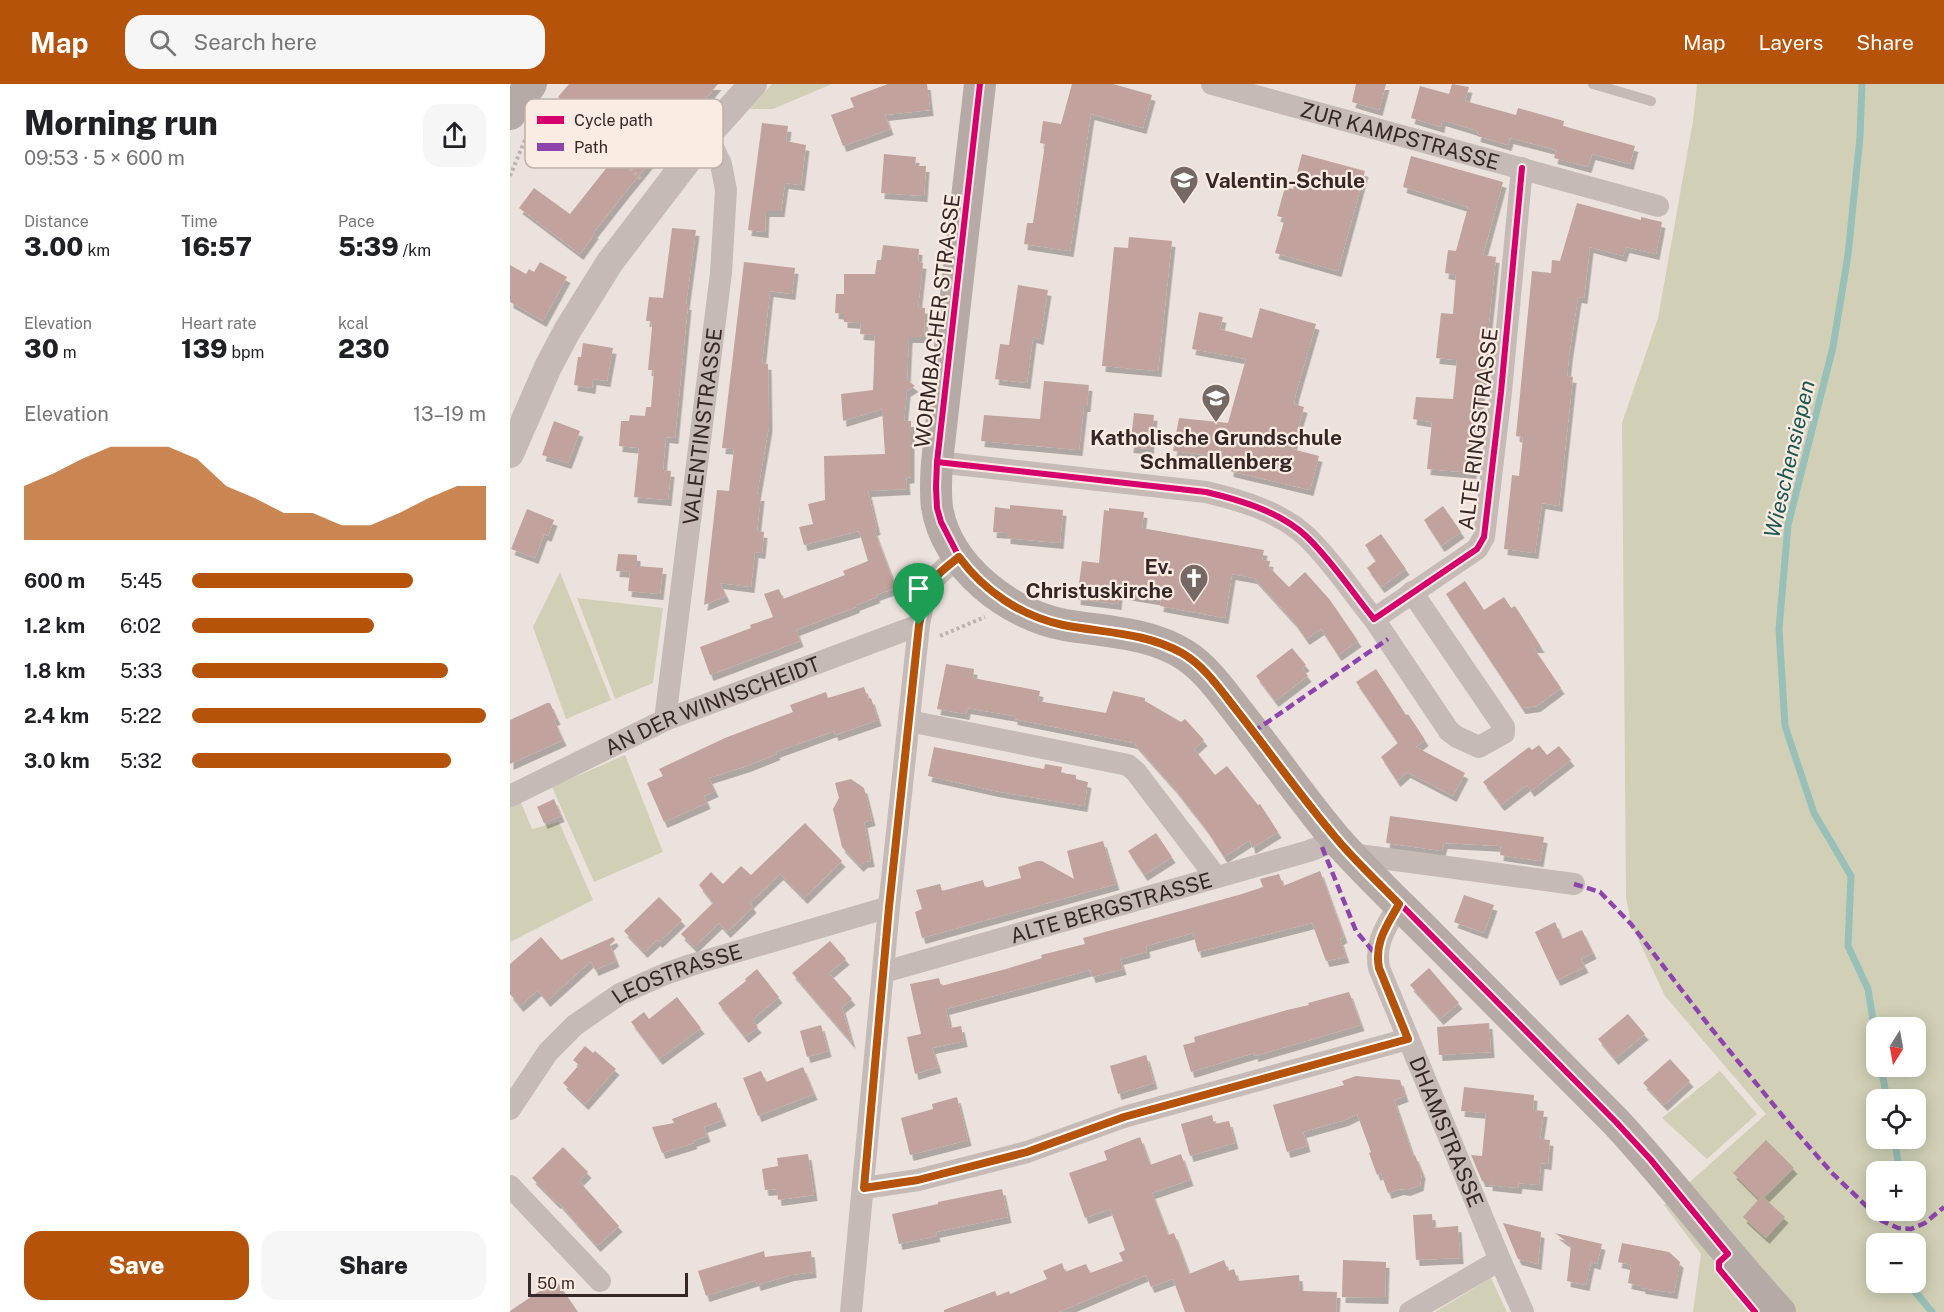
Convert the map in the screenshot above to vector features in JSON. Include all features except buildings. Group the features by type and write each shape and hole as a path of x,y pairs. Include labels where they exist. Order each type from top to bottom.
{"main road":[{"path":"510,114 531,84"},
{"name":"WORMBACHER STRASSE","path":"980,84 937,462 937,508 945,532 959,557 974,576 992,592 1012,606 1037,618 1063,625 1146,638 1184,654 1200,666 1344,847 1651,1160 1780,1312"}],"street":[{"path":"723,117 753,84"},
{"name":"ZUR KAMPSTRASSE","path":"1212,84 1658,206"},
{"path":"510,454 548,367 567,331 610,262 682,168"},
{"name":"VALENTINSTRASSE","path":"665,720 721,273 726,190 722,168"},
{"name":"ALTE RINGSTRASSE","path":"1374,619 1477,549 1484,537 1501,392 1522,168"},
{"path":"937,462 1206,492 1270,513 1305,535 1374,619 1453,734 1479,747 1503,733 1504,727 1412,592"},
{"path":"851,1312 889,907 918,635 928,585 959,557"},
{"name":"AN DER WINNSCHEIDT","path":"510,796 665,720 918,635"},
{"path":"909,721 1128,765 1136,772 1216,877"},
{"name":"ALTE BERGSTRASSE","path":"884,972 1322,847 1344,847"},
{"path":"1344,847 1574,884"},
{"name":"DHAMSTRASSE","path":"1399,904 1379,941 1377,956 1379,968 1500,1260 1524,1312"},
{"name":"LEOSTRASSE","path":"510,1109 548,1052 575,1025 620,994 691,964 889,907"},
{"path":"864,1188 918,1180 1027,1152 1124,1117 1408,1039"},
{"path":"510,1186 600,1281"},
{"path":"1410,1312 1500,1260"}],"lane":[{"path":"1593,84 1651,101"}],"path":[{"path":"510,176 525,139"},
{"path":"630,168 661,196"},
{"path":"918,635 1012,606"}],"green space":[{"path":"772,84 832,84 773,109 750,109"},
{"path":"1697,84 1944,84 1944,1312 1693,1312 1701,1254 1664,1205 1766,1114 1665,996 1631,924 1626,897 1622,423 1658,318 1693,121"},
{"path":"560,572 611,700 566,719 533,627"},
{"path":"577,598 663,608 653,683 615,699"},
{"path":"625,755 663,852 594,882 552,787"},
{"path":"520,800 532,829 559,822 593,900 510,942 510,806"},
{"path":"1720,1071 1757,1114 1707,1159 1662,1118"},
{"path":"1491,1278 1507,1312 1435,1312"}],"waterway":[{"name":"Wieschensiepen","path":"1862,84 1860,137 1848,255 1833,347 1788,525 1779,629 1785,726 1814,813 1851,876 1848,946 1868,989 1872,1017"},
{"name":"Wieschensiepen","path":"1883,1077 1885,1089"},
{"name":"Wieschensiepen","path":"1896,1149 1898,1161"},
{"name":"Wieschensiepen","path":"1916,1293 1932,1312"}],"marked path":[{"path":"1253,732 1388,639"},
{"path":"1322,847 1356,931 1377,956"},
{"path":"1574,884 1600,892 1631,924 1710,1027 1791,1126 1832,1173 1882,1221 1898,1228 1911,1229 1925,1223 1944,1207"}],"cycle path":[{"path":"980,84 937,462 937,508 941,522 959,557 974,576 992,592 1012,606 1037,618 1063,625 1146,638 1184,655 1200,666 1337,840 1651,1160 1728,1254 1719,1262 1719,1269 1755,1312"},
{"path":"937,462 1206,492 1246,503 1273,514 1297,528 1307,537 1374,619 1477,549 1484,537 1501,392 1522,168"}],"place":[{"name":"Valentin-Schule","path":"1184,206"},
{"name":"Katholische Grundschule Schmallenberg","path":"1216,424"},
{"name":"Ev. Christuskirche","path":"1194,604"}],"route":[{"path":"959,557 974,576 992,592 1012,606 1037,618 1063,625 1146,638 1184,654 1200,666 1337,840 1399,904 1379,941 1377,956 1379,968 1408,1039 1124,1117 1027,1152 918,1180 864,1188 889,907 919,625 928,585 959,557"}]}
